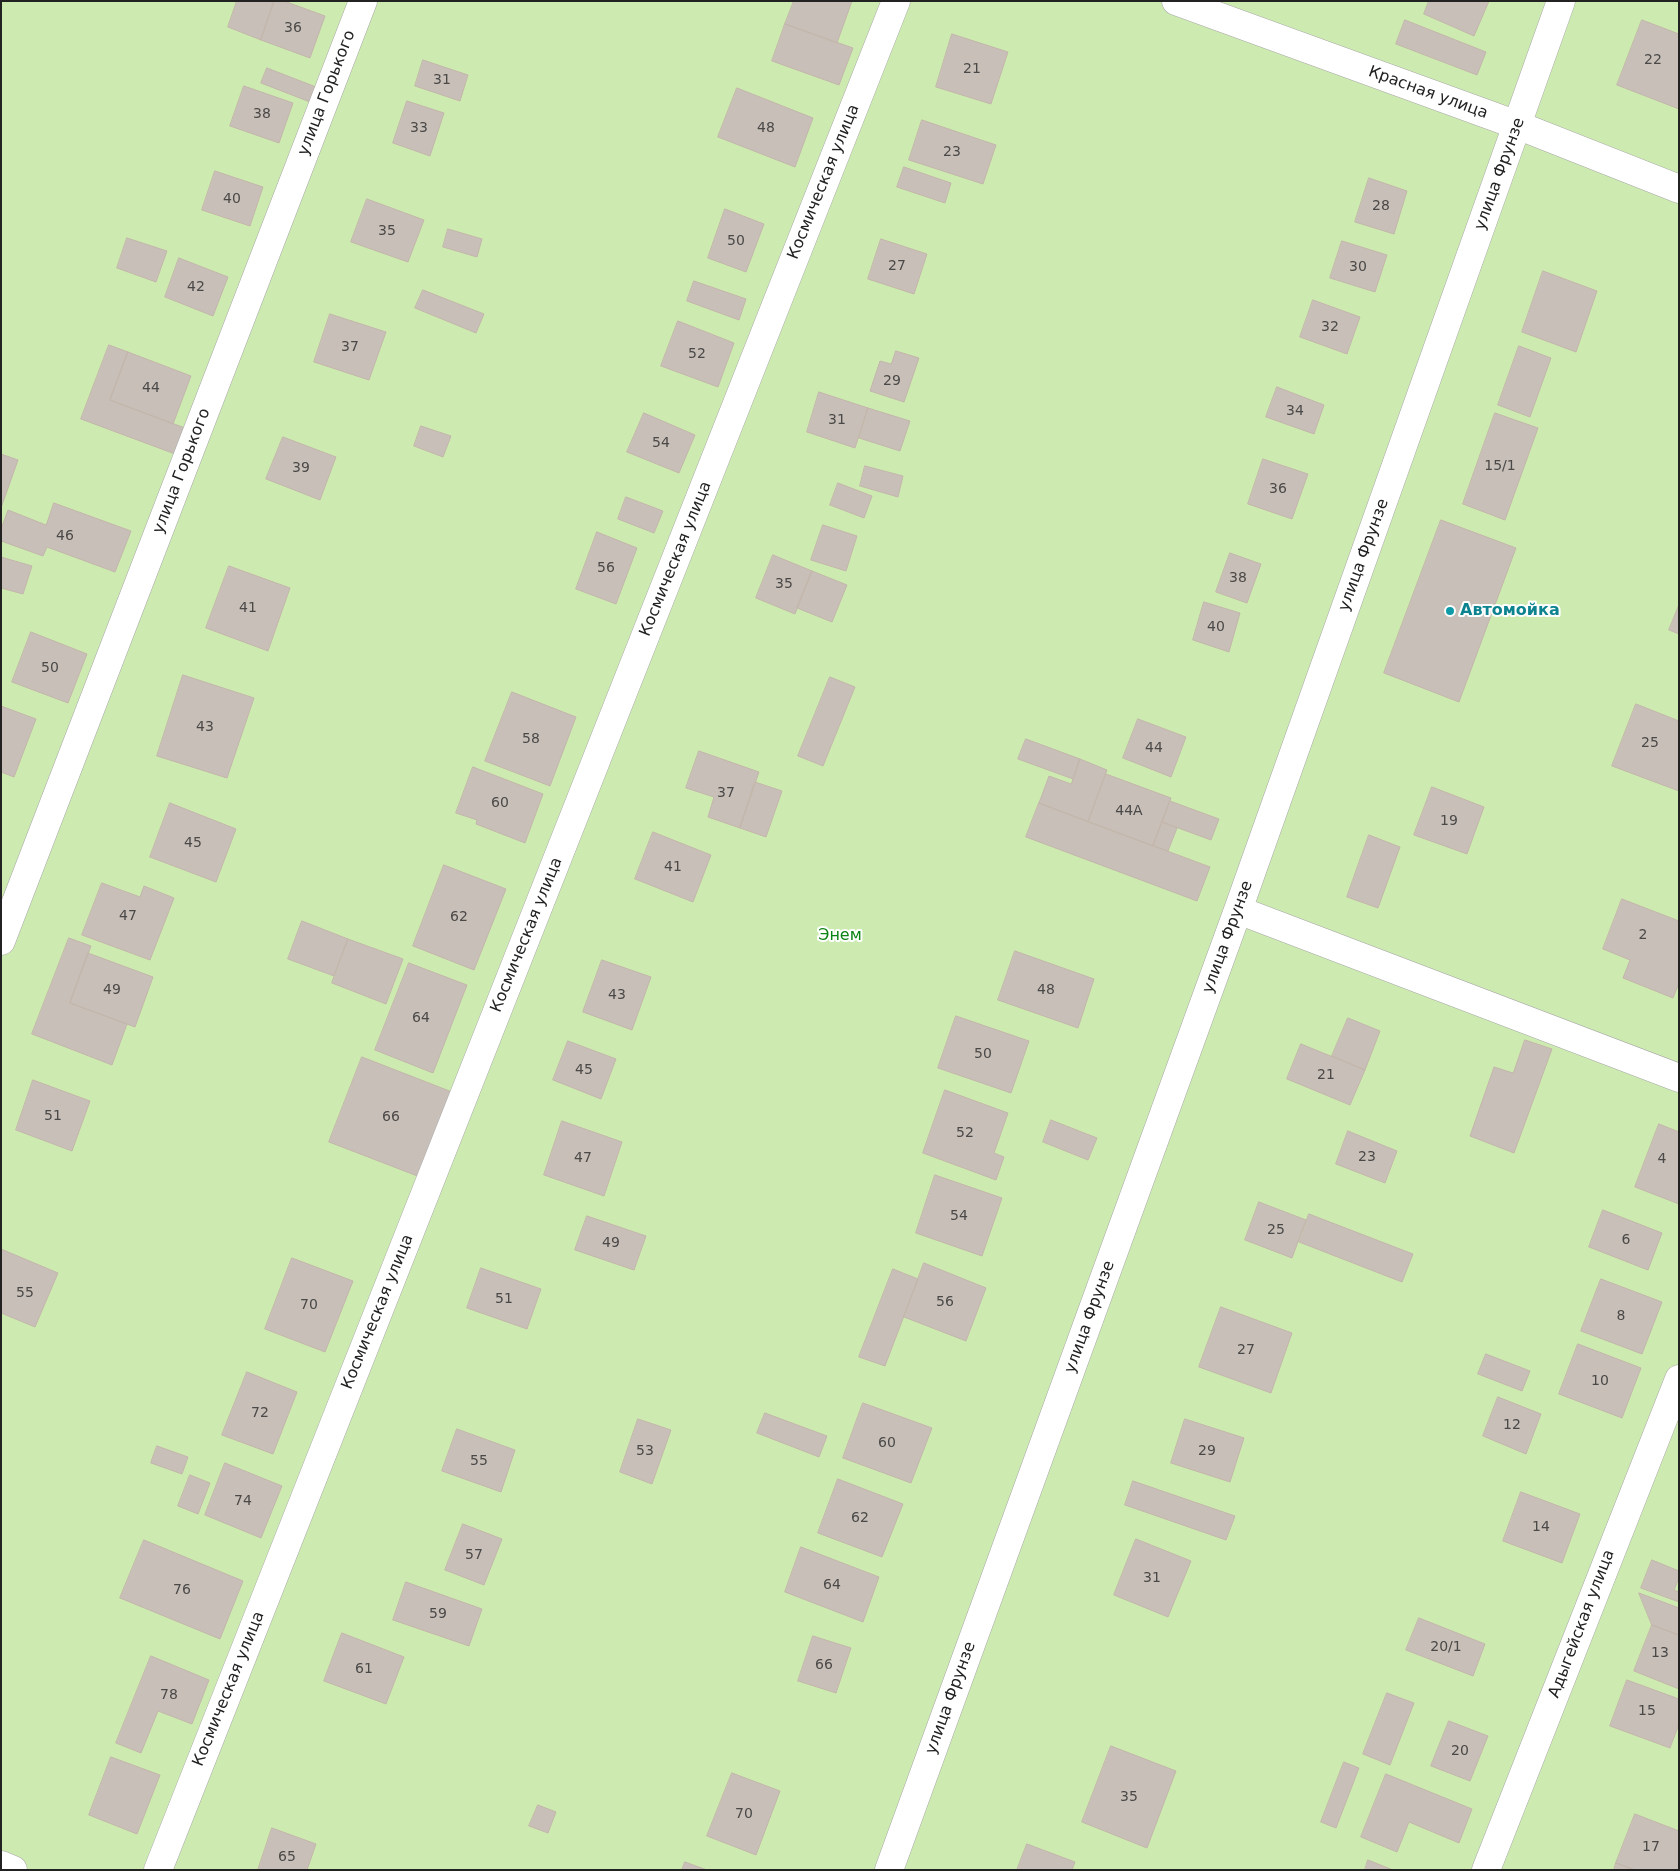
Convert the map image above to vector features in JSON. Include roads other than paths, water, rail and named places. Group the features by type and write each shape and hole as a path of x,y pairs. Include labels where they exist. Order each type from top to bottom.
{"street":[{"name":"улица Горького","path":"1,941 363,1"},
{"name":"Космическая улица","path":"158,1870 896,1"},
{"name":"Красная улица","path":"1176,1 1517,125 1679,189"},
{"name":"улица Фрунзе","path":"889,1870 1238,910 1561,1"},
{"path":"1238,910 1679,1078"},
{"name":"Адыгейская улица","path":"1486,1870 1679,1379"},
{"path":"1,1865 13,1870"}],"place":[{"name":"Автомойка","path":"1450,611"}],"park label":[{"name":"Энем","path":"840,936"}]}
